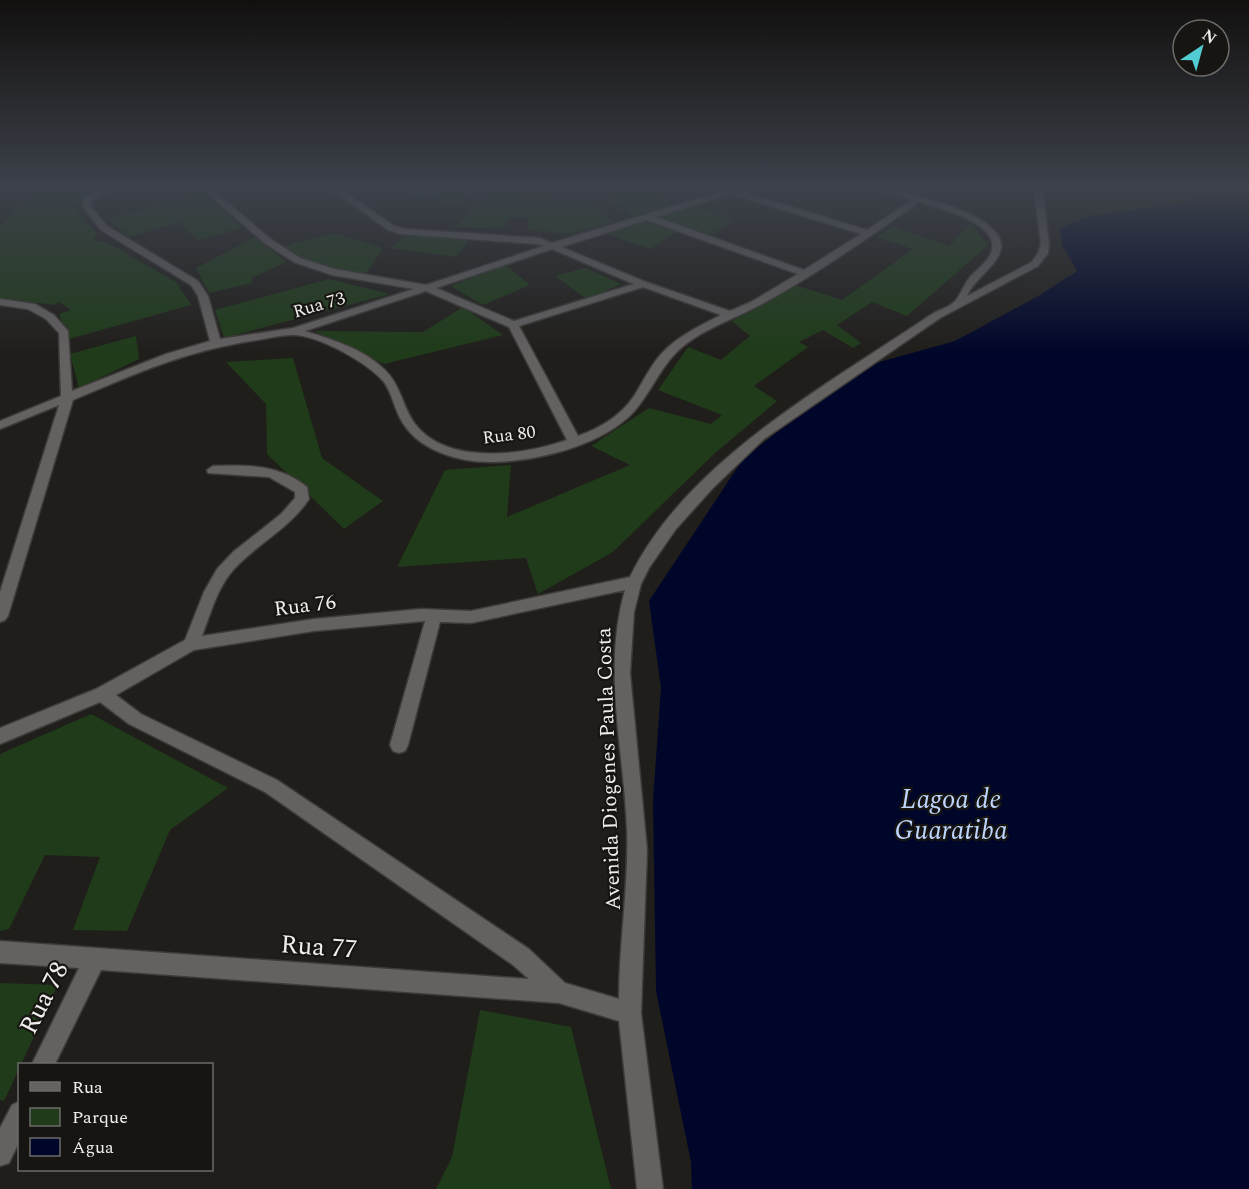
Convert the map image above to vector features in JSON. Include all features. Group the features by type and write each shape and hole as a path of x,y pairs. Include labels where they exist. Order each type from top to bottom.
{"street":[{"path":"130,243 195,283 203,296 216,343"},
{"path":"272,243 315,268 428,288 513,325 574,441"},
{"path":"547,243 550,247 643,284 728,314"},
{"path":"428,288 561,243"},
{"path":"724,243 805,273"},
{"name":"Rua 80","path":"295,331 355,354 373,364 390,382 408,423 422,438 454,453 490,458 574,441 606,429 624,417 637,402 665,357 688,338 728,314 755,303 853,243"},
{"path":"960,301 966,285 988,267 994,257 996,243"},
{"name":"Avenida Diogenes Paula Costa","path":"650,1189 630,1013 636,901 636,829 624,695 623,632 635,582 657,542 741,452 779,422 960,301 1035,264 1043,253 1042,243"},
{"path":"513,325 643,284"},
{"name":"Rua 73","path":"0,425 67,399 134,369 216,343 295,331 428,288"},
{"path":"0,302 31,306 50,317 64,333 67,399 0,616"},
{"path":"191,644 220,576 230,563 284,521 302,499 302,490 292,480 274,473 248,469 213,470"},
{"name":"Rua 76","path":"0,736 102,694 191,644 314,625 434,616 471,617 635,582"},
{"path":"399,745 434,616"},
{"path":"102,694 135,719 271,786 521,957 559,993"},
{"name":"Rua 77","path":"0,952 559,993 630,1013"},
{"name":"Rua 78","path":"44,1063 96,958"},
{"path":"0,1154 18,1117"}],"green space":[{"path":"0,243 109,243 176,282 191,305 69,339 59,314 71,310 59,302 54,305 0,298"},
{"path":"243,243 263,243 286,262 252,278 252,283 209,293 196,268"},
{"path":"294,243 369,243 383,248 366,274 312,266 284,246"},
{"path":"396,243 466,243 456,257 391,248"},
{"path":"634,243 658,243 650,249"},
{"path":"896,243 942,243 949,246 951,243 988,245 907,316 872,302 837,325 861,343 853,348 823,330 799,342 808,347 754,386 777,401 714,454 613,552 538,594 526,558 397,567 445,470 511,465 507,517 630,465 591,446 649,408 711,424 722,415 658,390 688,347 721,360 750,336 732,321 795,285 842,300 913,249"},
{"path":"506,265 530,285 483,305 451,286"},
{"path":"585,268 621,284 587,299 555,276"},
{"path":"329,279 390,294 224,338 215,310"},
{"path":"463,307 503,335 384,364 314,331 423,332"},
{"path":"136,336 139,359 79,388 70,354"},
{"path":"293,358 322,458 383,501 344,529 267,454 266,404 226,362"},
{"path":"91,714 228,788 170,830 127,931 73,930 100,857 45,855 9,929 0,931 0,754"},
{"path":"0,983 58,985 22,1063 18,1063 18,1071 4,1101 0,1100"},
{"path":"480,1010 571,1027 611,1189 436,1189 452,1157"}],"water":[{"name":"Lagoa de Guaratiba","path":"1249,243 1249,1189 692,1189 691,1162 656,991 653,800 661,688 649,601 743,459 835,386 876,363 955,341 1040,295 1077,271 1062,245"}]}
